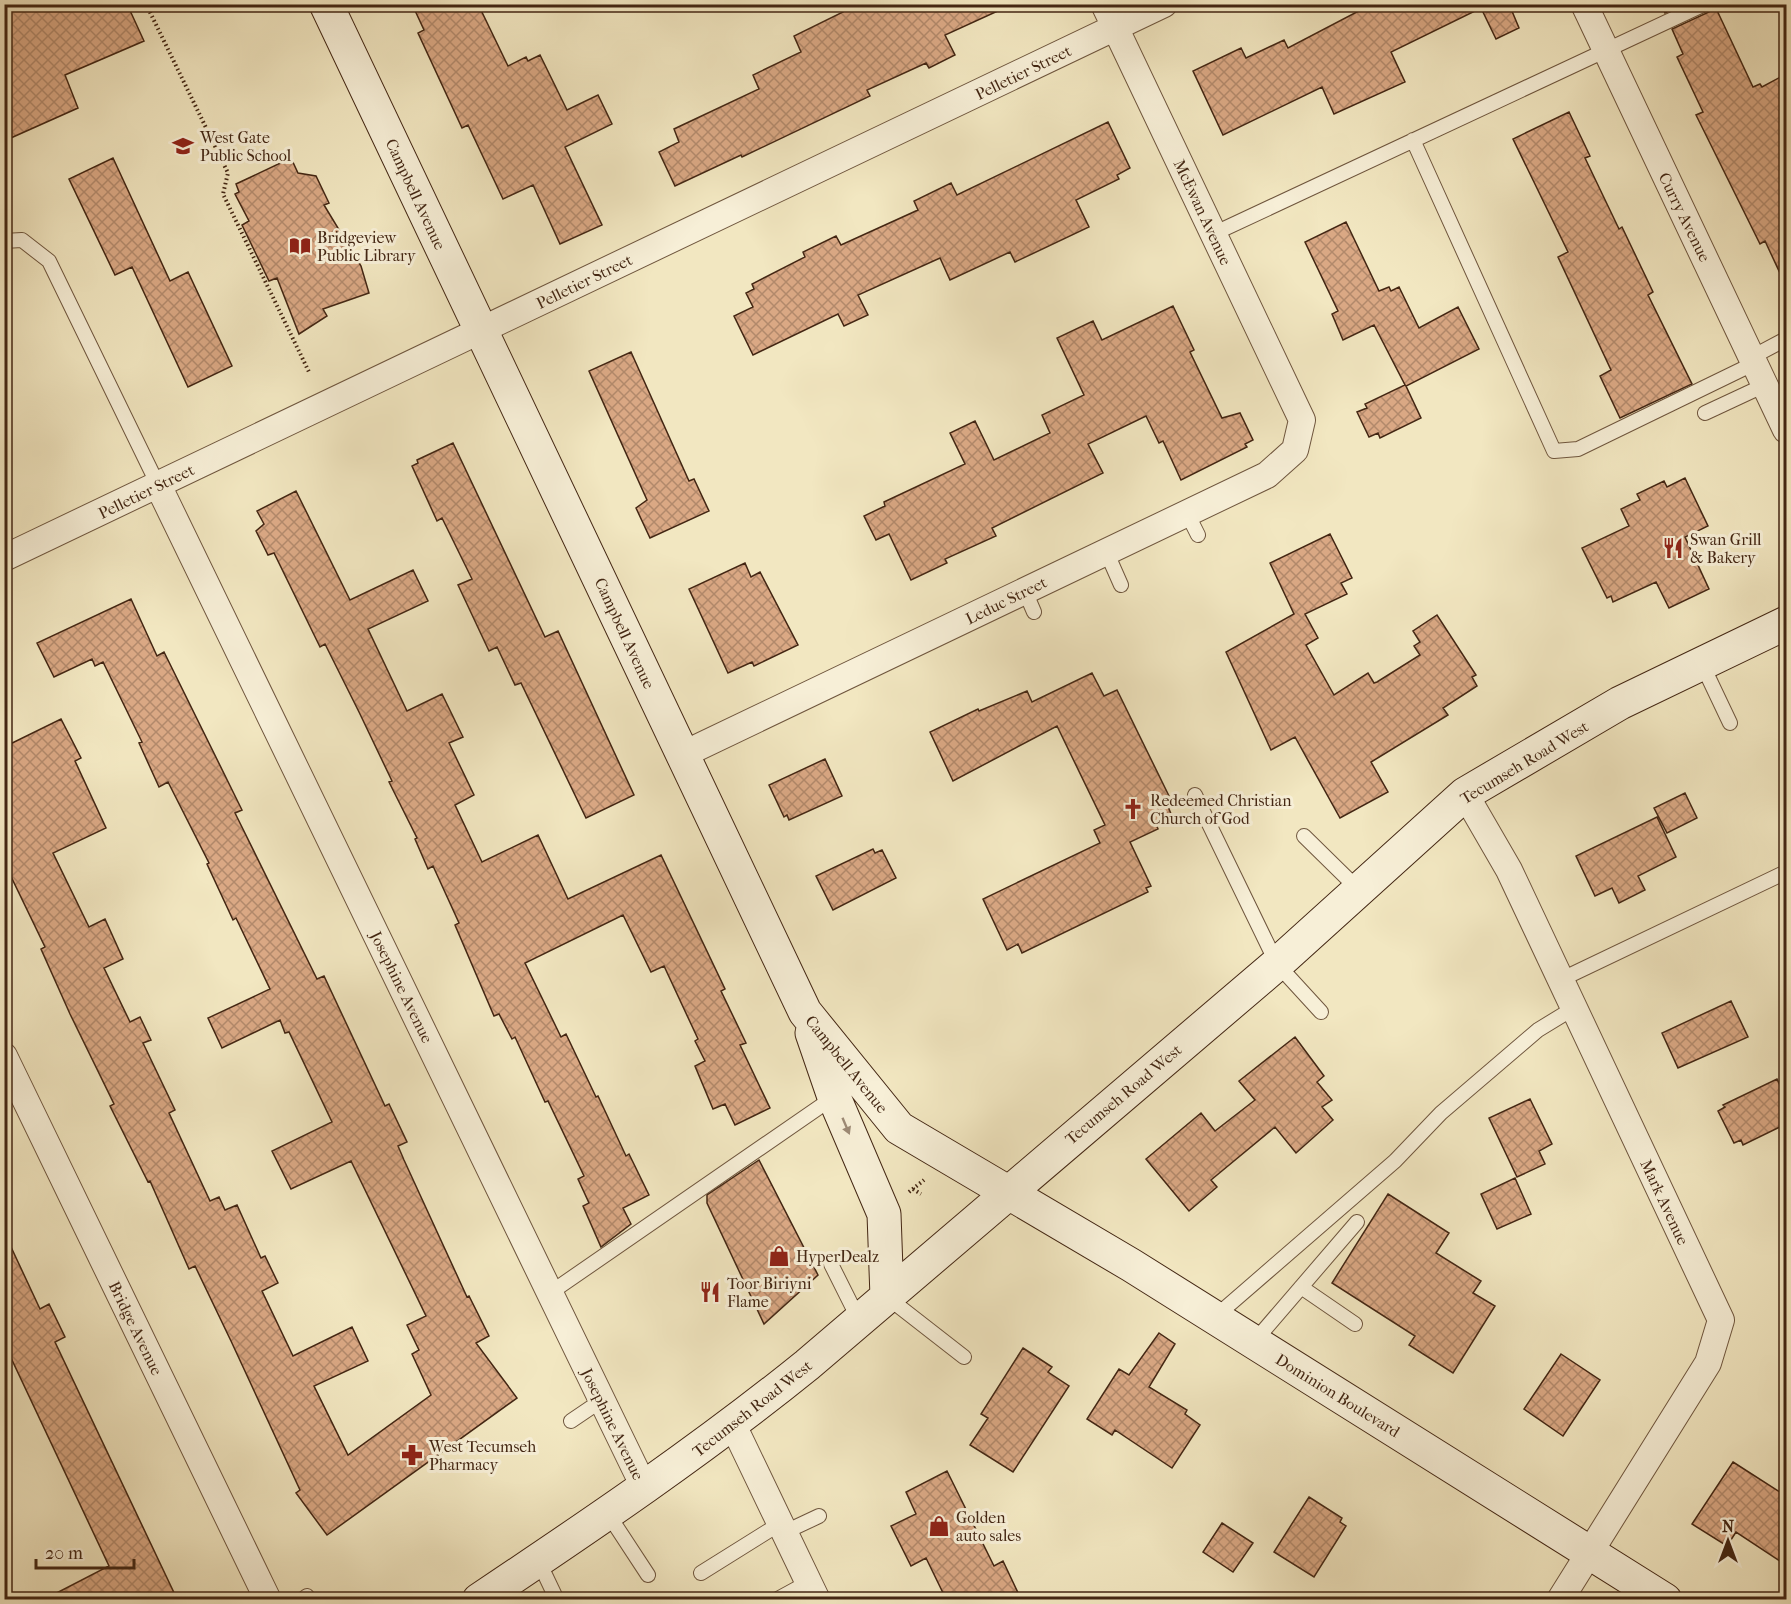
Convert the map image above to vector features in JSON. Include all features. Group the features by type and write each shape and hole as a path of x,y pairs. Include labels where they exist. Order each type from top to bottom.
{"street":[{"name":"Campbell Avenue","path":"326,4 805,1012 899,1128 1010,1191"},
{"name":"McEwan Avenue","path":"1104,4 1302,420"},
{"name":"Pelletier Street","path":"4,558 1164,4"},
{"name":"Curry Avenue","path":"1584,4 1786,430"},
{"name":"Leduc Street","path":"682,755 1029,601 1106,551 1193,524 1267,475 1295,450 1302,420"},
{"name":"Josephine Avenue","path":"158,485 645,1489"},
{"name":"Tecumseh Road West","path":"479,1599 645,1489 733,1425 887,1297 1277,964 1465,794 1620,703 1786,623"},
{"name":"Mark Avenue","path":"1465,794 1509,870 1721,1320 1708,1363 1560,1599"},
{"path":"805,1012 834,1096 884,1214 887,1297"},
{"name":"Bridge Avenue","path":"4,1056 268,1599"},
{"name":"Dominion Boulevard","path":"1010,1191 1665,1599"},
{"path":"733,1425 813,1591"}],"lane":[{"path":"1213,234 1704,4"},
{"path":"1413,140 1554,451 1578,450 1757,368"},
{"path":"4,241 22,240 49,261 158,485"},
{"path":"1705,413 1757,368 1786,339"},
{"path":"1106,551 1121,585"},
{"path":"1702,664 1730,723"},
{"path":"1195,795 1277,964 1321,1012"},
{"path":"1304,836 1359,890"},
{"path":"1560,980 1786,872"},
{"path":"1213,1318 1395,1161 1442,1113 1538,1030 1574,1008"},
{"path":"550,1293 834,1096"},
{"path":"1253,1343 1357,1222"},
{"path":"831,1264 859,1320"},
{"path":"1300,1287 1355,1324"},
{"path":"887,1297 964,1357"},
{"path":"571,1421 602,1400"},
{"path":"608,1514 648,1575"},
{"path":"701,1573 783,1528 819,1516"},
{"path":"538,1560 557,1599"},
{"path":"776,1599 813,1591"}],"path":[{"path":"146,4 228,173 223,194 310,374"},
{"path":"913,1189 921,1194"}],"building":[{"path":"4,4 127,4 144,41 65,75 78,108 4,141"},
{"path":"412,4 478,4 508,66 526,57 528,61 540,55 567,110 598,95 612,124 565,147 602,225 560,244 533,185 503,199 468,125 462,128 418,33 424,30"},
{"path":"839,4 1013,4 945,35 955,55 929,68 926,63 867,90 870,96 675,186 659,152 679,142 674,129 759,89 753,75 801,52 794,36 843,12"},
{"path":"1372,4 1509,4 1519,28 1496,39 1481,8 1391,52 1405,82 1334,114 1322,87 1223,135 1193,71 1241,48 1246,58 1284,40 1288,48"},
{"path":"1661,4 1683,4 1665,13"},
{"path":"1714,4 1753,87 1760,84 1762,87 1786,74 1786,286 1765,241 1760,244 1696,115 1703,112 1677,57 1683,54 1672,29 1709,12"},
{"path":"1569,112 1590,156 1585,158 1619,229 1622,227 1653,292 1648,295 1692,384 1620,418 1600,376 1611,370 1558,257 1568,252 1513,139"},
{"path":"1108,122 1130,168 1117,175 1119,179 1076,200 1089,227 1015,262 1010,252 950,280 940,258 858,295 868,315 844,326 838,314 753,355 734,316 753,307 746,293 754,289 752,284 805,257 803,252 836,236 841,245 918,210 914,201 951,183 957,195"},
{"path":"113,158 170,281 188,272 232,366 188,387 132,267 115,275 69,179"},
{"name":"Bridgeview Public Library","path":"291,158 298,173 316,176 329,203 324,205 361,266 369,293 323,309 327,316 299,334 277,278 269,281 242,225 249,221 235,194 239,192 236,184"},
{"path":"1346,222 1379,291 1389,287 1391,291 1399,287 1419,328 1458,307 1479,349 1406,386 1421,418 1380,438 1378,433 1369,437 1357,412 1367,408 1365,404 1405,385 1374,325 1343,340 1332,314 1338,311 1305,242"},
{"path":"1173,306 1194,350 1190,352 1222,418 1240,413 1253,440 1245,444 1247,447 1181,480 1163,441 1159,443 1146,416 1088,444 1103,473 992,528 996,536 945,559 947,563 911,580 889,534 876,540 864,516 885,506 884,502 965,464 950,433 975,421 994,460 1050,433 1042,415 1084,395 1057,338 1093,321 1102,340"},
{"path":"631,352 689,481 694,479 709,511 650,538 636,508 647,500 589,371"},
{"path":"453,443 545,637 558,631 634,795 586,818 521,683 515,685 497,647 489,651 458,585 472,579 442,518 437,521 412,466 418,463 417,460"},
{"path":"1685,478 1708,526 1685,537 1709,589 1669,608 1656,582 1613,602 1611,596 1607,598 1582,548 1629,526 1621,509 1640,500 1637,494 1664,481 1667,487"},
{"path":"296,491 350,600 413,570 428,601 368,629 407,711 442,694 463,737 449,743 474,795 455,805 482,862 538,835 568,899 661,855 725,989 721,991 746,1043 740,1045 770,1108 735,1125 725,1104 713,1109 695,1066 705,1061 695,1041 698,1039 664,966 651,972 623,915 525,963 561,1037 566,1034 626,1156 629,1154 649,1195 623,1208 631,1224 601,1247 583,1206 589,1203 578,1179 584,1176 548,1101 545,1102 515,1037 512,1039 499,1014 494,1016 455,925 459,923 433,866 428,869 415,839 417,838 389,782 392,781 325,644 320,647 274,553 268,555 256,531 264,524 257,511"},
{"path":"1330,534 1352,578 1341,583 1347,594 1305,614 1318,638 1306,645 1334,695 1368,673 1374,683 1377,682 1420,655 1414,646 1420,642 1413,631 1437,615 1476,675 1472,677 1477,686 1443,708 1448,715 1371,762 1388,792 1340,818 1295,737 1271,750 1226,652 1294,614 1270,563"},
{"path":"745,563 751,577 760,572 798,645 754,666 752,662 728,673 689,589"},
{"path":"131,599 157,656 164,652 242,810 235,813 317,979 324,976 385,1106 389,1104 407,1142 398,1146 467,1297 469,1296 489,1336 476,1343 517,1398 327,1535 296,1493 300,1490 195,1266 189,1269 150,1181 148,1182 110,1106 114,1104 70,1014 41,949 45,947 4,862 4,747 61,719 81,758 75,761 106,828 53,853 89,927 105,919 123,959 104,968 130,1022 140,1017 151,1040 143,1043 175,1110 169,1113 210,1201 219,1197 225,1210 237,1205 261,1258 265,1256 278,1283 262,1291 293,1356 352,1327 368,1361 314,1386 348,1455 431,1395 412,1354 419,1350 407,1325 426,1316 351,1161 291,1189 272,1151 332,1122 289,1032 285,1033 280,1020 222,1048 208,1018 270,989 236,918 233,920 207,864 209,863 168,782 159,787 139,743 142,742 103,662 95,666 92,659 54,677 37,643"},
{"name":"Redeemed Christian Church of God","path":"1092,673 1104,696 1117,690 1172,802 1167,804 1171,814 1155,822 1158,829 1130,842 1151,886 1146,888 1148,892 1022,953 1018,944 1007,950 983,899 1100,843 1094,830 1105,825 1057,726 953,781 930,732 978,709 979,711 1027,691 1032,702"},
{"path":"825,759 842,796 789,820 787,815 784,817 769,785"},
{"path":"1685,793 1697,818 1667,833 1654,808"},
{"path":"1657,817 1676,857 1638,876 1645,890 1619,903 1612,888 1595,896 1576,856"},
{"path":"873,849 875,853 882,850 896,878 833,910 816,876"},
{"path":"1731,1001 1748,1037 1678,1068 1662,1033"},
{"path":"1295,1037 1324,1076 1317,1082 1332,1100 1322,1107 1333,1120 1296,1153 1275,1127 1211,1180 1217,1187 1189,1211 1146,1159 1201,1113 1215,1131 1255,1100 1239,1081"},
{"path":"1777,1079 1786,1098 1786,1124 1743,1145 1741,1140 1734,1143 1718,1111 1725,1107 1723,1105"},
{"path":"1530,1099 1552,1144 1539,1151 1545,1164 1517,1177 1489,1118"},
{"path":"759,1160 818,1275 764,1324 707,1203 707,1195"},
{"path":"1515,1178 1531,1214 1497,1229 1481,1194"},
{"path":"1388,1194 1449,1233 1436,1253 1481,1281 1473,1293 1495,1306 1453,1373 1409,1345 1415,1336 1332,1283"},
{"path":"4,1232 40,1309 49,1304 65,1337 55,1342 177,1599 45,1599 109,1566 4,1343"},
{"path":"1159,1333 1175,1344 1149,1387 1187,1410 1185,1414 1200,1425 1172,1468 1115,1430 1112,1435 1087,1419 1119,1369 1129,1375"},
{"path":"1023,1348 1052,1367 1048,1372 1069,1386 1013,1472 970,1445 988,1418 981,1414"},
{"path":"1561,1354 1600,1380 1563,1436 1524,1409"},
{"path":"1733,1462 1786,1496 1786,1565 1736,1532 1727,1546 1692,1524"},
{"path":"947,1471 994,1566 1003,1561 1021,1599 946,1599 926,1558 911,1566 891,1526 916,1514 906,1492"},
{"path":"1309,1497 1342,1518 1340,1522 1346,1526 1314,1577 1274,1552"},
{"path":"1222,1523 1253,1543 1233,1572 1203,1552"}],"place":[{"name":"West Gate Public School","path":"183,146"},
{"name":"Bridgeview Public Library","path":"300,246"},
{"name":"Swan Grill & Bakery","path":"1673,548"},
{"name":"Redeemed Christian Church of God","path":"1133,809"},
{"name":"HyperDealz","path":"779,1256"},
{"name":"Toor Biriyni Flame","path":"710,1292"},
{"name":"West Tecumseh Pharmacy","path":"412,1455"},
{"name":"Golden auto sales","path":"939,1526"}]}
